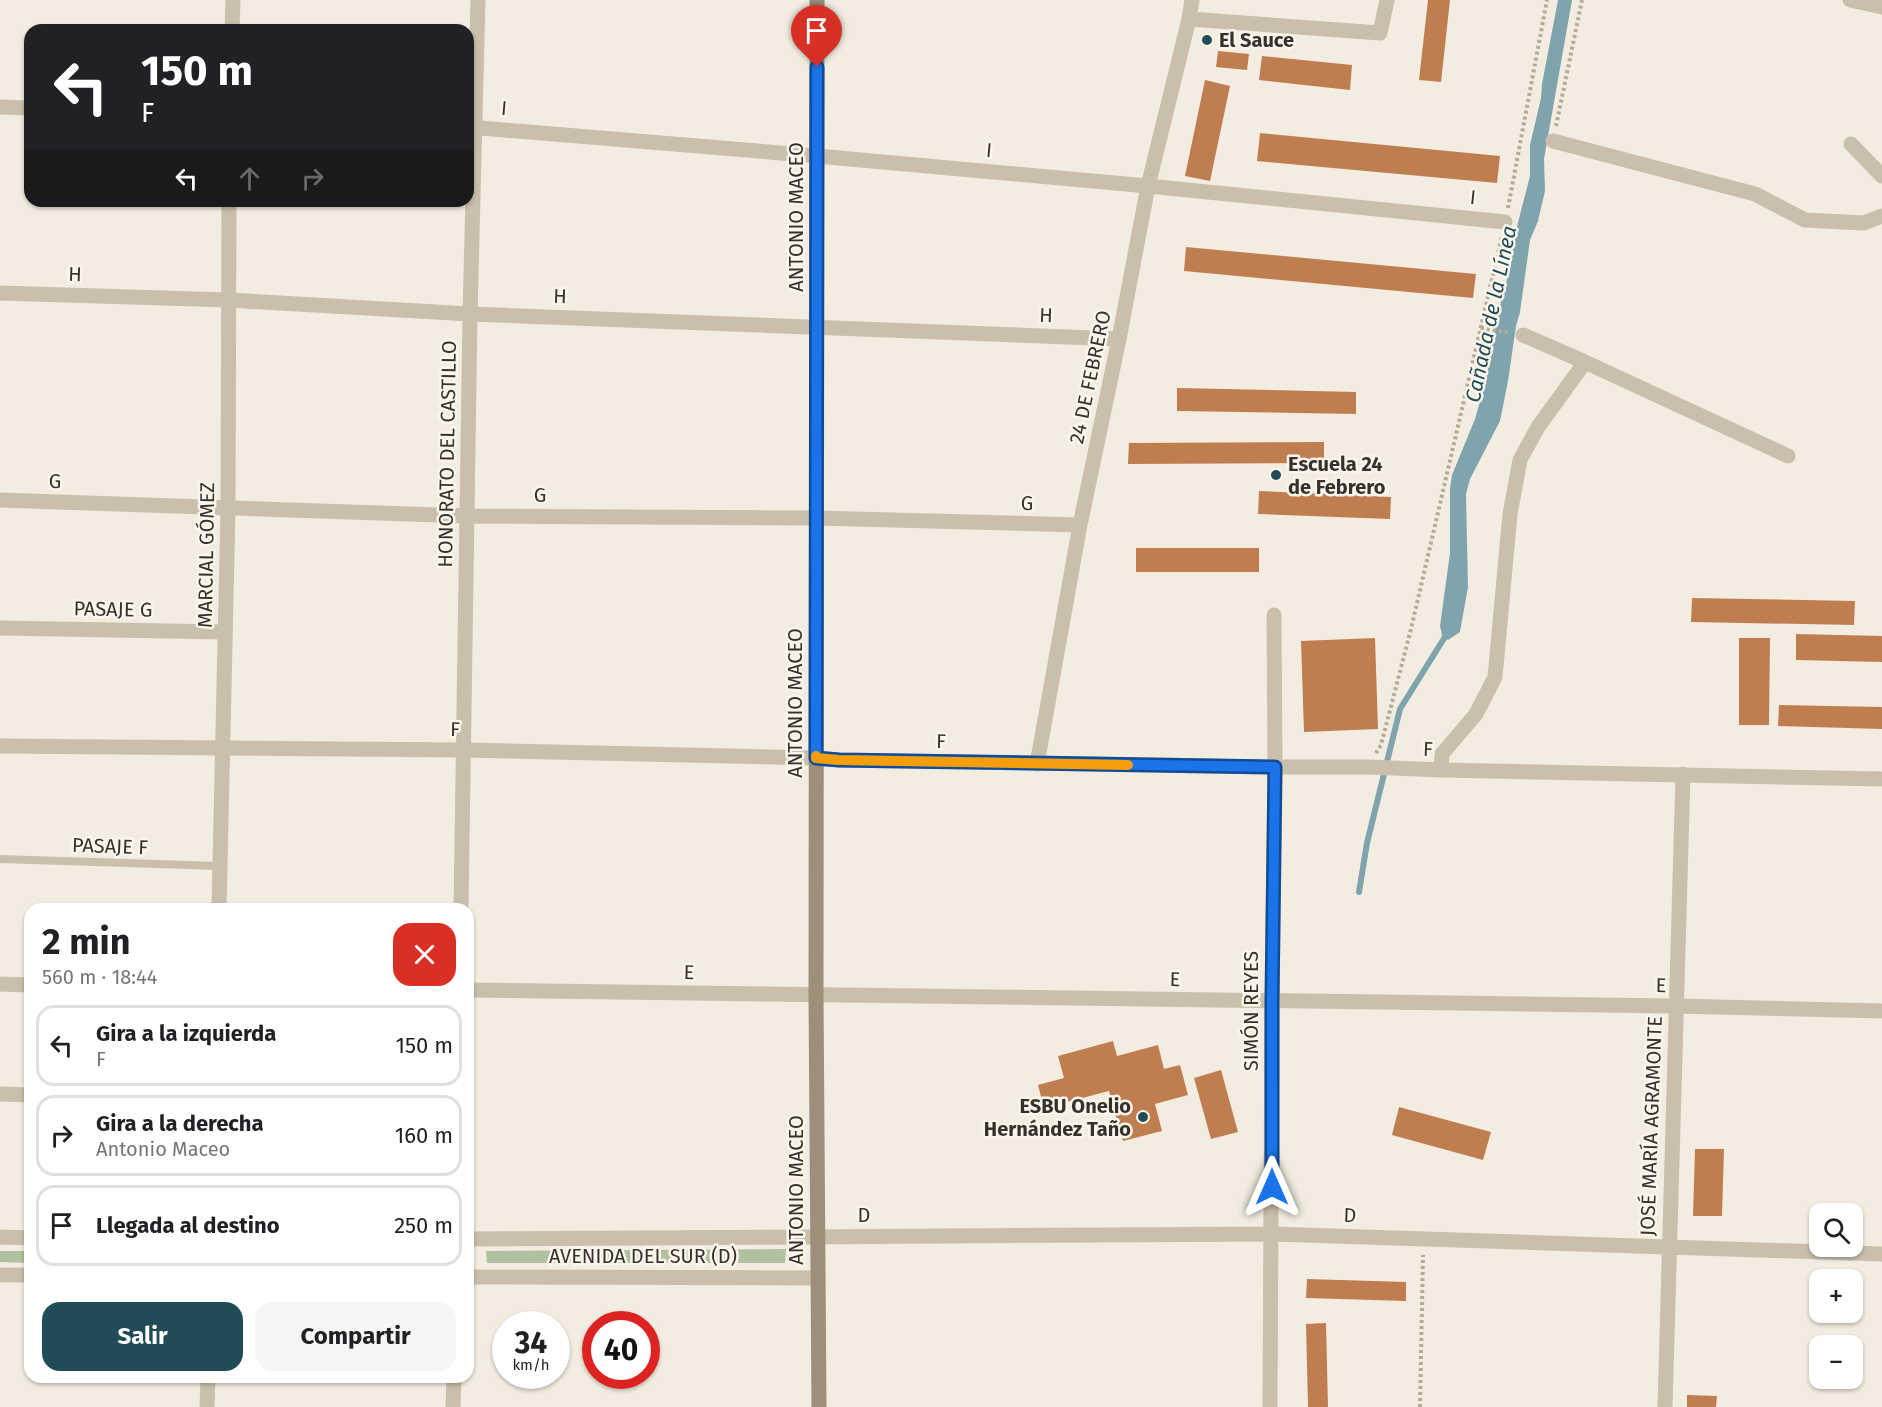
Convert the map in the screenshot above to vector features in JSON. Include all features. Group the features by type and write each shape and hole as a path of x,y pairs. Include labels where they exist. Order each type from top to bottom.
{"main road":[{"name":"ANTONIO MACEO","path":"817,0 816,994 819,1407"}],"street":[{"path":"232,0 232,24"},
{"name":"HONORATO DEL CASTILLO","path":"474,85 478,0"},
{"name":"24 DE FEBRERO","path":"1037,764 1080,525 1148,186 1192,0"},
{"path":"1189,19 1380,33 1387,0"},
{"path":"1850,0 1882,7"},
{"path":"0,107 24,108"},
{"name":"I","path":"474,127 1148,186 1505,222"},
{"path":"1553,141 1755,194 1805,220 1864,223 1882,216"},
{"path":"1851,144 1882,176"},
{"name":"MARCIAL GÓMEZ","path":"219,903 228,509 229,207"},
{"name":"HONORATO DEL CASTILLO","path":"461,903 471,207"},
{"name":"H","path":"0,292 228,300 470,314 1119,339"},
{"path":"1523,335 1788,456"},
{"path":"1441,770 1442,754 1476,714 1495,677 1510,514 1520,460 1538,427 1584,362"},
{"name":"G","path":"0,500 468,516 816,518 1080,525"},
{"name":"SIMÓN REYES","path":"1270,1407 1274,615"},
{"name":"PASAJE G","path":"0,628 225,632"},
{"name":"F","path":"0,746 464,750 839,760 1369,767 1882,779"},
{"name":"JOSÉ MARÍA AGRAMONTE","path":"1665,1407 1683,774"},
{"path":"0,984 24,985"},
{"name":"E","path":"474,990 1676,1006 1882,1011"},
{"path":"0,1094 24,1095"},
{"name":"D","path":"817,1237 1272,1234 1882,1254"},
{"path":"0,1237 24,1238"},
{"name":"AVENIDA DEL SUR (D)","path":"474,1239 817,1237"},
{"path":"0,1275 24,1275"},
{"name":"AVENIDA DEL SUR (D)","path":"474,1277 818,1278"},
{"path":"207,1407 208,1383"},
{"path":"453,1407 454,1383"}],"lane":[{"name":"PASAJE F","path":"0,859 220,866"}],"path":[{"path":"1369,767 1381,745 1411,629 1481,328 1505,222 1547,0"},
{"path":"1553,141 1582,0"},
{"path":"1481,328 1523,335"},
{"path":"1420,1407 1424,1238"}],"green space":[{"path":"786,1249 785,1263 487,1263 486,1251"},
{"path":"0,1251 24,1251 24,1263 0,1262"}],"water":[{"path":"1558,0 1572,0 1544,159 1545,191 1538,221 1530,240 1520,312 1500,421 1470,479 1466,494 1468,587 1460,632 1448,640 1442,635 1440,626 1450,553 1452,475 1475,419 1485,384 1514,238 1530,176 1530,145 1541,98"}],"building":[{"path":"1428,0 1450,0 1441,82 1419,80"},
{"path":"1218,51 1249,54 1247,70 1216,67"},
{"path":"1262,56 1352,65 1350,90 1259,80"},
{"path":"1205,80 1230,86 1210,181 1185,176"},
{"path":"1260,133 1500,156 1497,183 1257,161"},
{"path":"1186,247 1476,274 1473,298 1184,271"},
{"path":"1177,388 1356,392 1356,414 1177,411"},
{"path":"1324,442 1324,463 1128,464 1129,443"},
{"path":"1259,491 1391,497 1390,519 1258,514"},
{"path":"1136,548 1259,548 1259,572 1136,572"},
{"path":"1692,598 1855,601 1854,625 1691,622"},
{"path":"1796,634 1882,636 1882,662 1796,660"},
{"path":"1375,638 1378,729 1304,732 1301,641"},
{"path":"1739,638 1770,638 1769,725 1739,725"},
{"path":"1779,705 1882,707 1882,729 1778,726"},
{"path":"1113,1041 1117,1056 1158,1045 1164,1069 1180,1065 1188,1095 1155,1104 1162,1131 1123,1141 1109,1091 1044,1108 1038,1085 1064,1078 1058,1056"},
{"path":"1221,1070 1238,1132 1211,1139 1194,1078"},
{"path":"1399,1107 1491,1132 1483,1160 1392,1135"},
{"path":"1695,1149 1724,1149 1722,1216 1693,1216"},
{"path":"1307,1279 1406,1282 1406,1301 1306,1298"},
{"path":"1326,1323 1328,1407 1308,1407 1306,1324"},
{"path":"1687,1395 1717,1396 1716,1407 1687,1407"}],"waterway":[{"path":"1359,892 1367,843 1400,709 1448,632"}],"slow traffic":[{"path":"816,756 816,758 839,760 1128,765"}],"place":[{"name":"El Sauce","path":"1207,40"},
{"name":"Escuela 24 de Febrero","path":"1276,475"},
{"name":"ESBU Onelio Hernández Taño","path":"1143,1117"}],"route":[{"path":"817,67 816,758 1275,767 1272,1187"}],"water label":[{"name":"Cañada de la Línea","path":"1491,314"}]}
